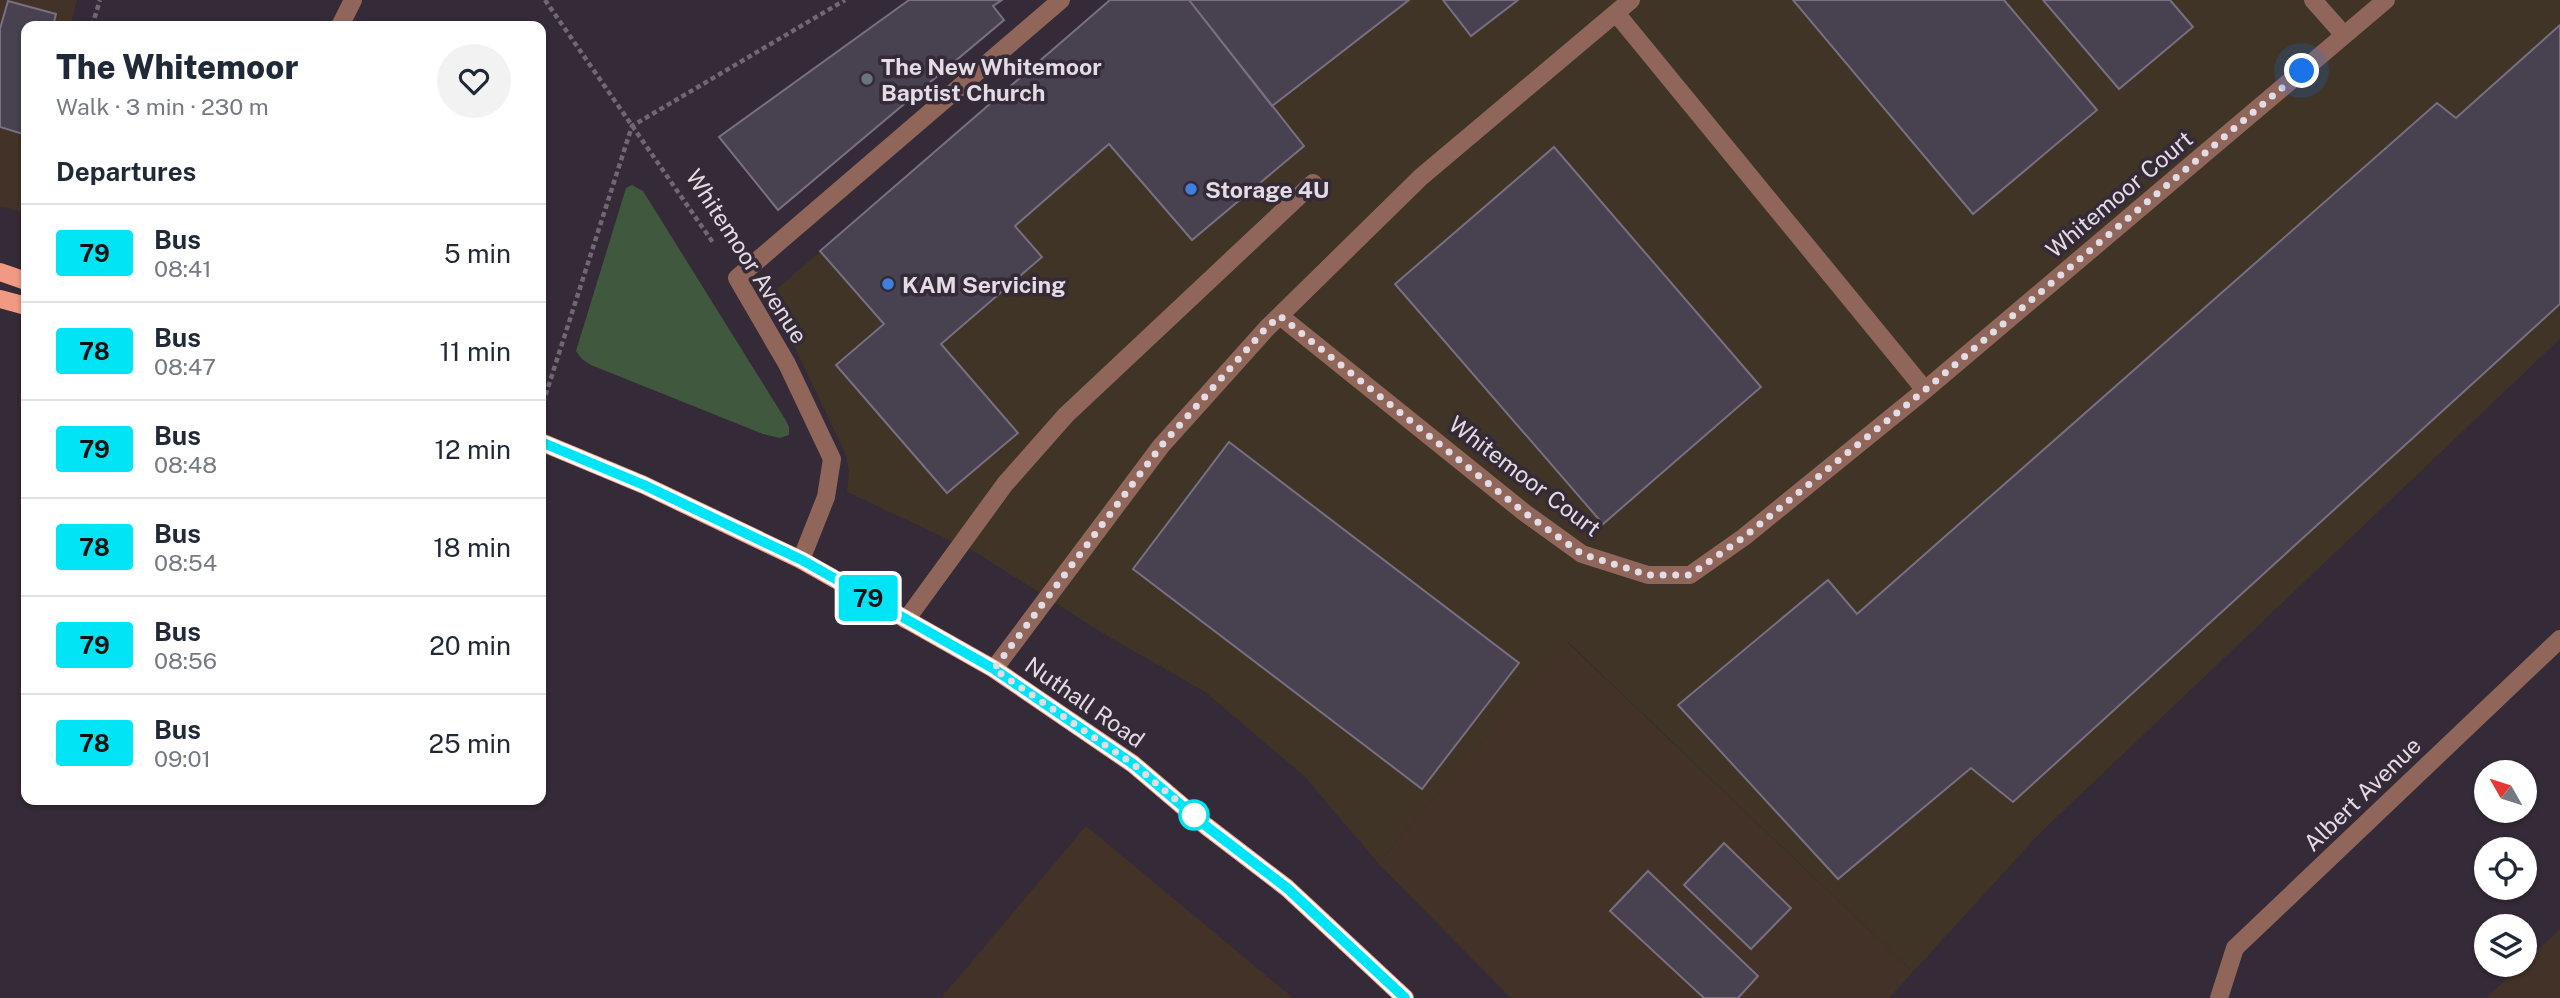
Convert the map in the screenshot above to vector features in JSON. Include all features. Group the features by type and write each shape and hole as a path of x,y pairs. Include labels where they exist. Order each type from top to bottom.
{"main road":[{"path":"0,272 21,279"},
{"path":"0,299 21,305"},
{"name":"Nuthall Road","path":"546,444 644,485 802,560 994,669 1133,764 1206,826 1287,888 1405,998"}],"street":[{"path":"343,21 354,0"},
{"path":"737,278 1061,0"},
{"path":"994,669 1161,446 1266,328 1421,177 1631,0"},
{"path":"2313,0 2344,35"},
{"name":"Whitemoor Court","path":"1280,316 1525,513 1582,554 1648,575 1690,575 1744,537 1925,390 2386,0"},
{"path":"1616,13 1925,390"},
{"path":"906,620 1005,484 1066,415 1312,183"},
{"name":"Whitemoor Avenue","path":"737,278 787,364 832,459 826,497 802,560"},
{"name":"Albert Avenue","path":"2220,998 2235,948 2560,639"}],"path":[{"path":"94,21 100,0"},
{"name":"Whitemoor Avenue","path":"545,0 737,278"},
{"path":"546,394 632,126 845,0"}],"shaded area":[{"path":"0,0 77,0 71,21 21,21 21,208 20,212 0,206"},
{"path":"1110,0 2560,0 2560,339 2039,834 1913,972 1568,642 1378,863 1304,776 1205,692 1104,634 977,553 847,492 849,472 846,455 770,295"},
{"path":"1567,642 1913,972 1889,998 1511,998 1378,863"},
{"path":"1086,826 1293,998 941,998"},
{"path":"2560,929 2560,998 2486,998 2508,977 2537,977 2537,951"}],"green space":[{"path":"632,185 643,191 785,419 789,435 780,438 763,434 591,365 576,351 626,188"}],"building":[{"name":"The New Whitemoor Baptist Church","path":"909,0 1002,0 993,6 1004,20 778,210 719,137"},
{"path":"1110,0 1189,0 1304,146 1192,240 1109,144 1015,226 1042,257 941,344 1018,433 947,493 836,365 884,324 820,251"},
{"path":"1189,0 1409,0 1272,106"},
{"path":"1443,0 1518,0 1471,36"},
{"path":"1793,0 2004,0 2097,110 1973,214"},
{"path":"2043,0 2170,0 2193,27 2119,89"},
{"path":"8,1 56,14 54,21 21,21 21,133 0,127 0,29"},
{"path":"2560,25 2560,304 2013,802 1971,768 1838,879 1678,705 1828,580 1857,614 2437,103 2456,118"},
{"path":"1554,147 1761,387 1603,524 1395,284"},
{"path":"1229,442 1519,663 1422,789 1133,569"},
{"path":"1724,843 1791,908 1751,949 1684,885"},
{"path":"1648,871 1758,976 1738,998 1704,998 1610,911"}],"bus line":[{"name":"79","path":"546,444 644,485 802,560 994,669 1133,764 1206,826 1287,888 1405,998"}],"place":[{"name":"The New Whitemoor Baptist Church","path":"867,79"},
{"name":"Storage 4U","path":"1191,189"},
{"name":"KAM Servicing","path":"888,284"}],"route":[{"path":"1194,815 1133,764 994,669 1161,446 1266,328 1280,316 1525,513 1582,554 1648,575 1690,575 1744,537 1925,390 2302,71"}]}
